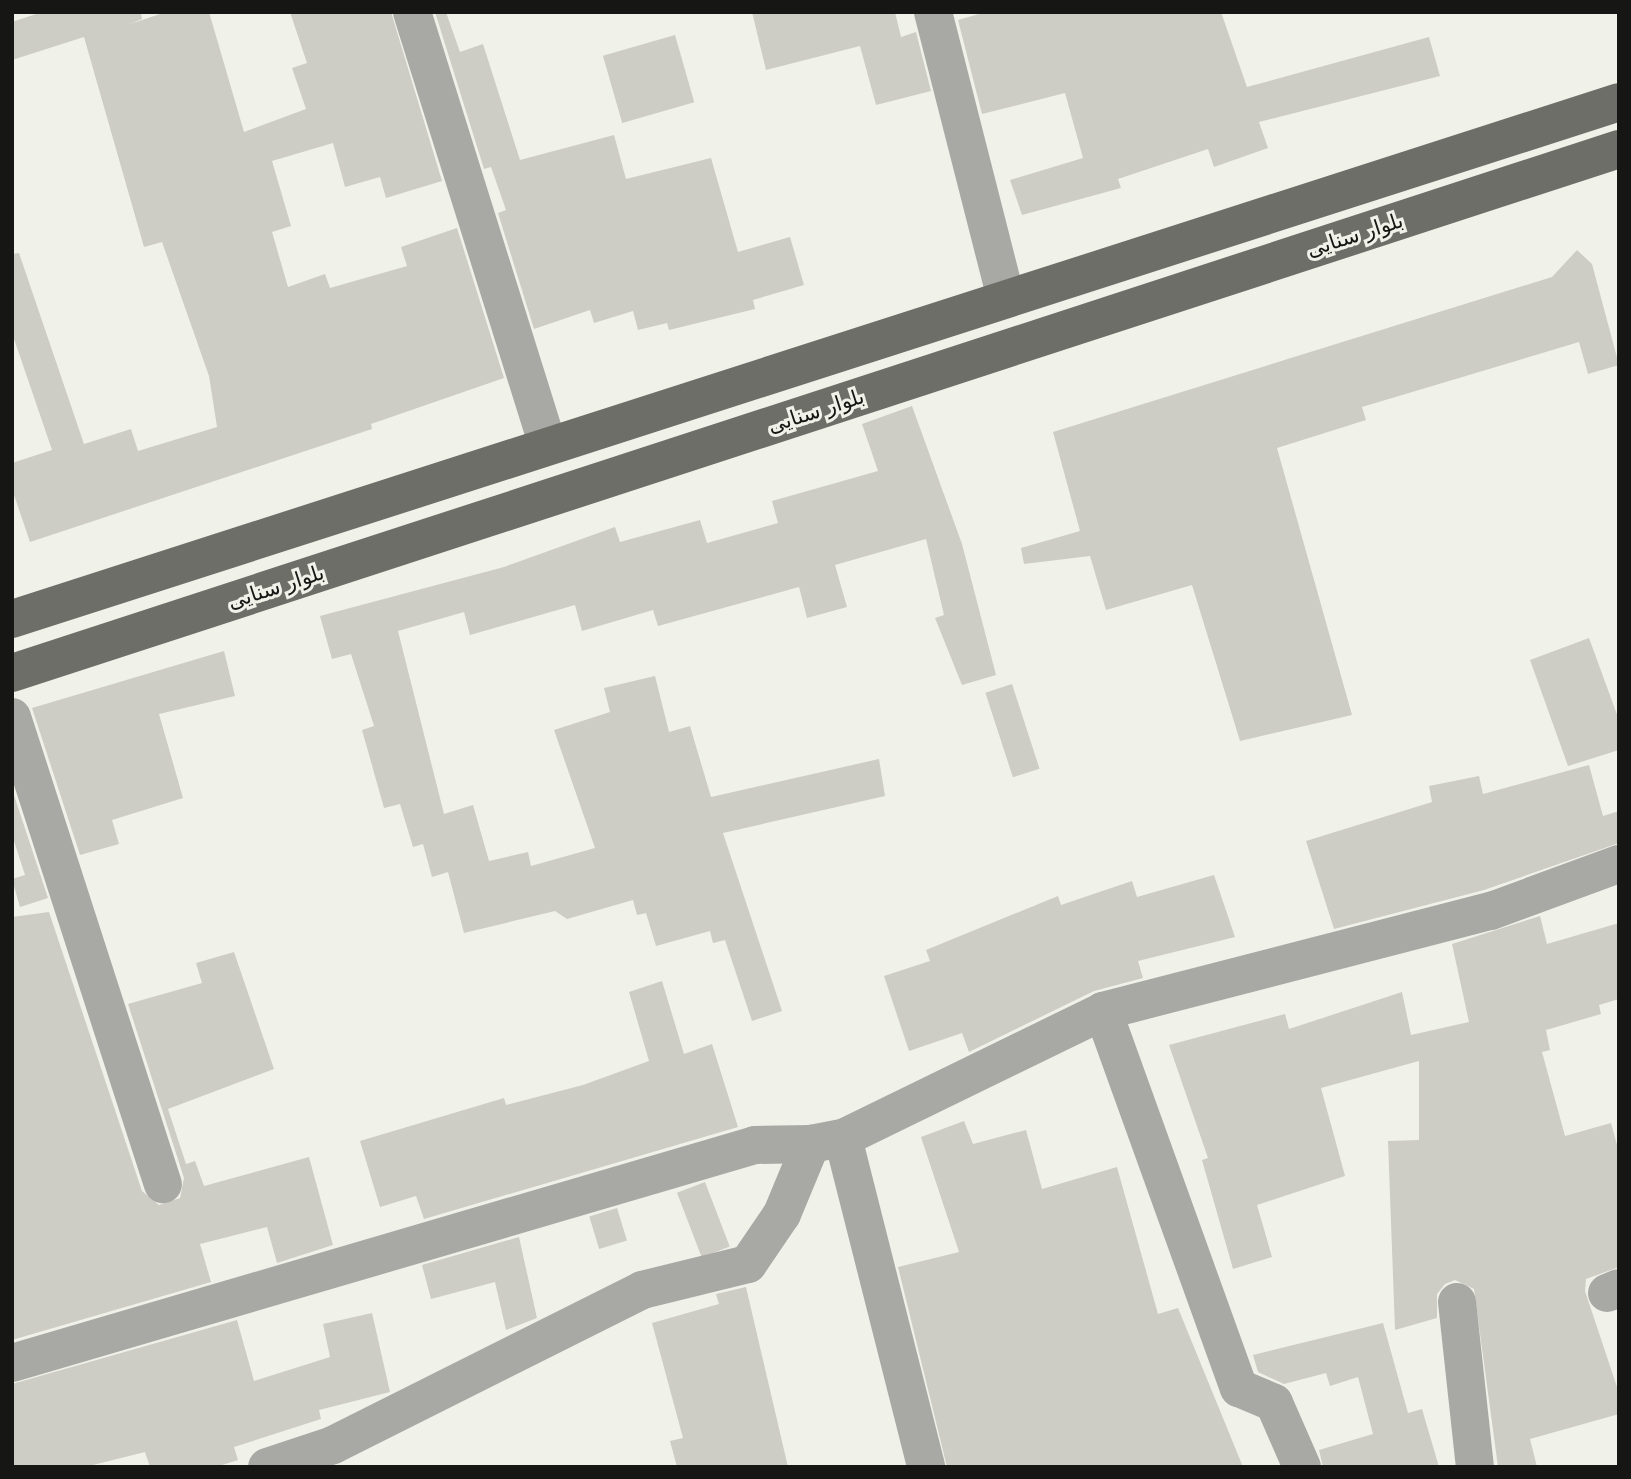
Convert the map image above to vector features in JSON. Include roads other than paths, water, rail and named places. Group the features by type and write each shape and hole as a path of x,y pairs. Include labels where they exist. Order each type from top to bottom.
{"main road":[{"path":"12,619 1619,102"},
{"name":"بلوار سنایی","path":"12,673 1619,149"}],"street":[{"path":"412,12 548,445"},
{"path":"933,12 1006,298"},
{"path":"12,717 163,1184"},
{"path":"12,1363 755,1145 827,1141 1103,1011 1491,911 1619,864"},
{"path":"1103,1011 1238,1388 1274,1403 1302,1467"},
{"path":"267,1467 335,1456 642,1290 748,1264 827,1141"},
{"path":"827,1141 926,1467"},
{"path":"1457,1302 1475,1467"}]}
